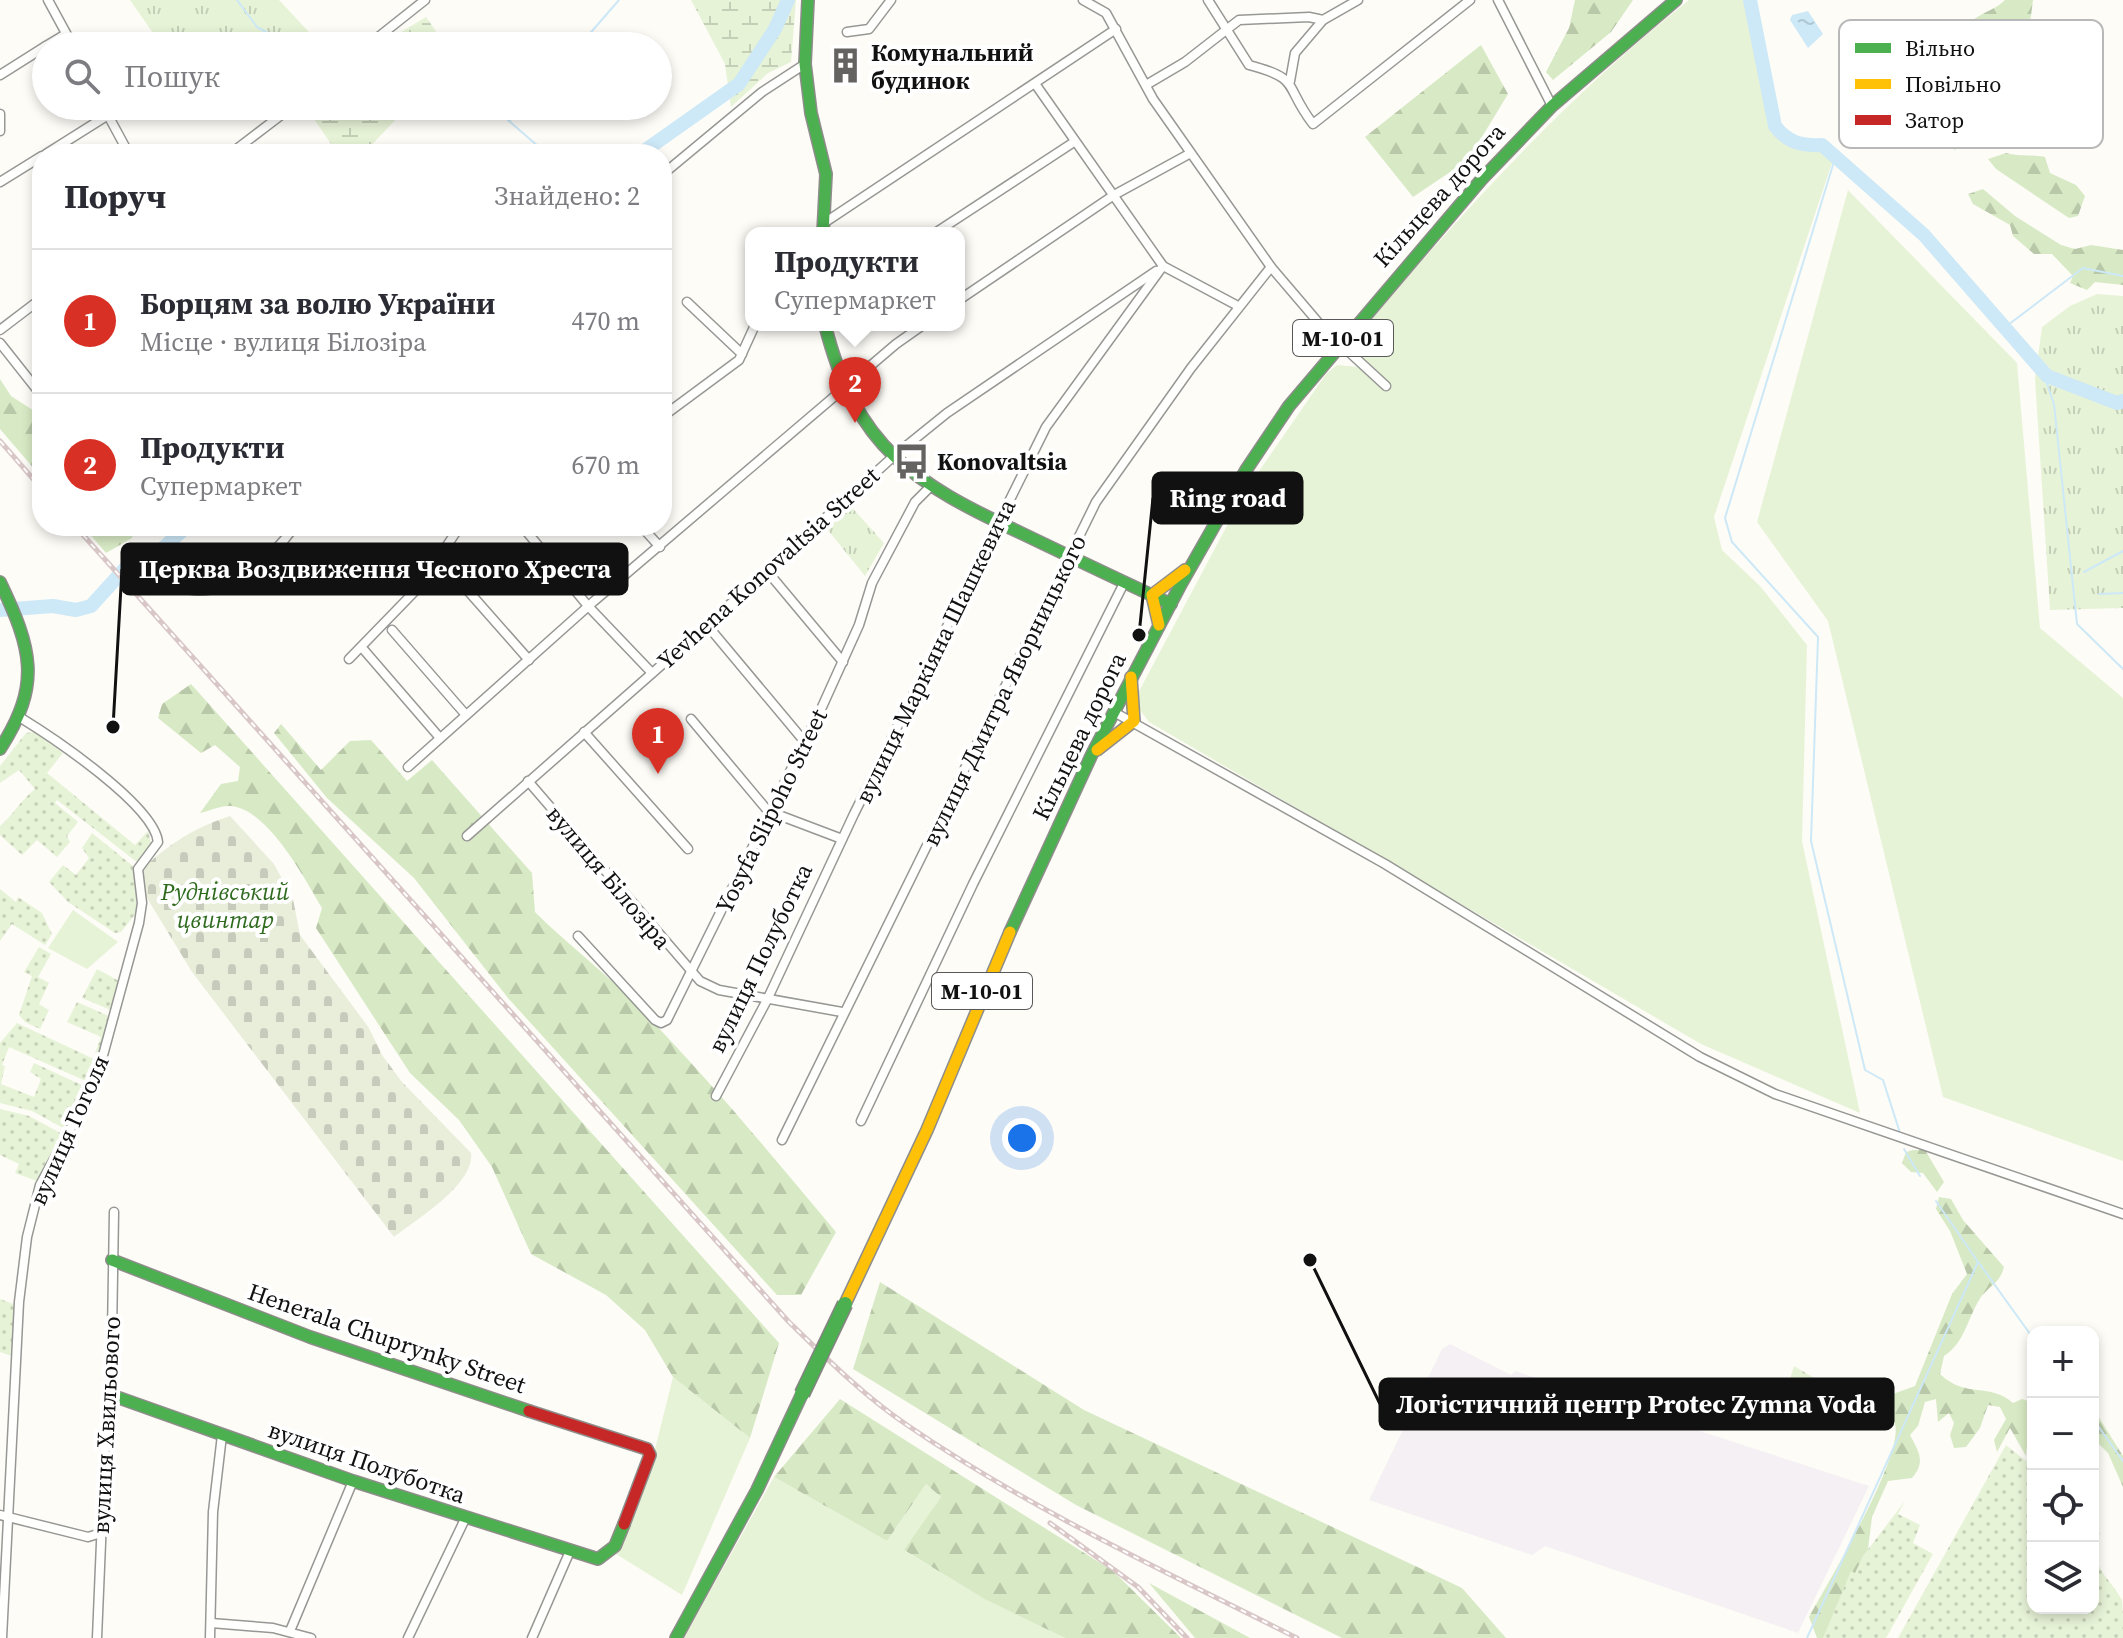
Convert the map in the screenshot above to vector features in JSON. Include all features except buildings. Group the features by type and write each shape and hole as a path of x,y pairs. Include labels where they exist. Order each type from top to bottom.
{"main road":[{"path":"808,0 805,64 811,113 826,174 824,227"},
{"name":"Кільцева дорога","path":"676,1638 757,1490 927,1130 990,974 1092,754 1191,565 1246,470 1289,406 1338,344 1439,226 1552,106 1676,0"},
{"path":"826,331 829,348 846,388 895,455 930,487 1171,604"},
{"path":"1152,595 1191,565"},
{"path":"0,582 19,620 32,674 21,718 0,749"},
{"path":"1152,595 1159,625"},
{"path":"1092,754 1134,721 1131,677"},
{"name":"Henerala Chuprynky Street","path":"112,1260 185,1291 432,1379 650,1451 610,1553"},
{"name":"вулиця Полуботка","path":"111,1395 465,1519 598,1559 610,1553"}],"street":[{"path":"48,0 65,32"},
{"path":"385,32 425,0"},
{"path":"847,32 869,29 891,0"},
{"path":"1083,0 1106,13 1189,154 1271,267 1338,344 1386,386"},
{"path":"1208,0 1249,65 1280,73 1290,81"},
{"path":"1358,0 1323,20 1295,53 1290,81 1294,100 1313,124 1470,0"},
{"path":"1498,0 1552,106"},
{"path":"1146,85 1239,20 1309,17 1323,20"},
{"path":"825,227 1116,29"},
{"path":"0,75 32,55"},
{"path":"672,167 762,92 805,64"},
{"path":"1036,85 1163,266 1238,306"},
{"path":"0,114 0,131"},
{"path":"62,144 100,120"},
{"path":"111,120 124,144"},
{"path":"243,144 275,120"},
{"path":"944,227 1074,142"},
{"path":"965,296 1114,195 1189,154"},
{"path":"0,182 32,162"},
{"name":"Yevhena Konovaltsia Street","path":"467,836 895,455 947,413 1108,307 1163,266"},
{"name":"вулиця Маркіяна Шашкевича","path":"842,839 1046,427 1163,266"},
{"name":"вулиця Дмитра Яворницького","path":"782,1140 842,1012 1096,502 1238,306 1271,267"},
{"path":"687,302 742,354"},
{"path":"0,330 32,306"},
{"path":"672,410 720,375 742,354 752,331"},
{"path":"408,767 588,606 916,331"},
{"path":"0,343 32,383"},
{"name":"Yosyfa Slipoho Street","path":"578,936 658,1022 667,1020 843,662 872,583 915,502 930,487"},
{"path":"129,568 140,566 183,588 201,591 235,581 259,565 286,536"},
{"path":"349,659 420,586 453,536"},
{"path":"530,536 588,606 652,673"},
{"path":"650,536 660,547"},
{"path":"441,554 447,567 529,660"},
{"path":"767,571 843,662"},
{"path":"861,1121 973,884 1124,583"},
{"path":"707,625 804,741"},
{"path":"392,630 466,715"},
{"path":"364,650 440,738"},
{"path":"1113,711 1385,864 1700,1057 1763,1088 2123,1214"},
{"name":"вулиця Гоголя","path":"2,1638 4,1516 19,1302 27,1237 40,1185 86,1100 119,1004 142,903 137,874 139,865 157,847 157,836 152,827 99,772 21,718"},
{"path":"691,719 768,811 842,839"},
{"path":"584,732 688,849"},
{"name":"вулиця Білозіра","path":"528,781 691,973"},
{"name":"вулиця Полуботка","path":"716,1096 767,1000 842,839"},
{"path":"691,973 719,990 842,1012"},
{"name":"вулиця Хвильового","path":"97,1638 106,1424 111,1395 114,1212"},
{"path":"210,1638 213,1512 222,1435"},
{"path":"290,1631 353,1481"},
{"path":"4,1516 88,1537 101,1533"},
{"path":"408,1638 465,1519"},
{"path":"532,1638 570,1551"},
{"path":"211,1623 290,1631 311,1638"}],"shaded area":[{"path":"1450,1344 1511,1375 1515,1371 1869,1486 1798,1633 1545,1546 1532,1555 1369,1500 1442,1349"}],"green space":[{"path":"130,0 279,0 309,32 152,32"},
{"path":"691,0 796,0 791,62 768,73 731,107 725,64"},
{"path":"1575,0 1633,0 1611,32 1553,80 1546,72 1569,28"},
{"path":"1689,0 1746,0 1771,126 1796,148 1826,153 1833,160 1714,517 1722,550 1760,586 1807,645 1802,841 1860,1113 1701,1044 1149,722 1137,706 1137,695 1246,490 1326,374 1337,365 1359,367 1365,362 1355,347 1357,337 1434,247 1556,118"},
{"path":"2005,0 2033,0 2030,20 1973,20"},
{"path":"426,17 436,32 401,32"},
{"path":"1481,45 1508,94 1468,160 1413,197 1365,137"},
{"path":"315,120 395,120 372,144 331,144"},
{"path":"2006,153 2045,157 2050,173 2076,185 2085,196 2078,216 2069,218 1996,169 1988,159"},
{"path":"1983,189 2015,216 2061,245 2075,249 2091,245 2123,250 2123,285 2095,282 2087,290 2070,283 2073,276 2052,254 2034,254 2013,236 2010,225 1973,204 1968,194"},
{"path":"1848,190 2017,363 2040,628 2123,698 2123,1161 1943,1097 1828,621 1757,522"},
{"path":"2097,294 2123,296 2123,608 2050,610 2035,379 2042,327 2070,306"},
{"path":"0,379 11,396 32,410 32,466 0,429"},
{"path":"847,502 884,543 865,576 823,524"},
{"path":"92,536 132,536 132,538 106,553"},
{"path":"191,684 779,1343 750,1438 673,1377 645,1330 606,1295 531,1254 492,1167 459,1120 410,1073 316,928 322,908 284,847 272,832 245,810 227,806 200,813 221,784 238,781 240,767 215,745 201,753 158,718 162,704"},
{"path":"281,724 321,770 350,741 371,740 407,781 432,760 532,873 535,912 653,1022 734,1111 836,1232 801,1295 777,1295 508,998 414,878 327,798 274,733"},
{"path":"34,732 63,753 47,773 135,845 148,831 152,846 138,863 57,800 55,803 78,822 67,836 70,842 57,857 37,840 22,855 0,835 0,826 35,789 19,770 0,783 0,766 26,733"},
{"name":"Руднівський цвинтар","path":"230,816 274,864 293,899 300,935 369,1028 382,1055 402,1082 471,1153 470,1165 454,1189 394,1237 192,972 144,893 142,869 183,837"},
{"path":"92,833 134,867 137,912 121,932 115,933 68,902 49,882 63,865 76,875 89,858 82,848"},
{"path":"0,889 16,902 18,897 42,913 52,934 45,945 12,924 0,941"},
{"path":"73,910 118,942 87,969 48,948"},
{"path":"39,947 51,954 38,977 49,983 39,1004 49,1010 40,1029 25,1022 19,1015 32,976 24,972"},
{"path":"97,969 121,982 113,1011 82,998"},
{"path":"77,1002 111,1017 99,1053 95,1053 101,1037 67,1022"},
{"path":"17,1023 96,1060 88,1082 9,1047 2,1065 5,1066 1,1084 34,1097 41,1079 30,1072 34,1063 86,1087 65,1129 32,1111 0,1103 0,1043"},
{"path":"0,1109 29,1116 64,1135 37,1181 15,1173 19,1164 0,1155"},
{"path":"1925,1150 1944,1182 1937,1192 1923,1173 1911,1172 1902,1163 1906,1152"},
{"path":"1939,1197 1951,1199 1963,1220 2004,1267 1981,1297 1962,1337 1944,1356 1940,1374 1959,1386 1996,1393 2013,1403 2022,1399 2027,1401 2026,1456 2010,1428 1997,1452 1994,1440 2006,1419 2000,1407 1988,1405 1980,1428 1966,1447 1954,1448 1950,1435 1954,1423 1949,1413 1938,1422 1936,1399 1925,1402 1918,1426 1910,1435 1918,1452 1919,1467 1912,1478 1888,1481 1872,1517 1867,1557 1829,1638 1817,1638 1809,1617 1862,1520 1895,1440 1895,1424 1883,1402 1893,1394 1915,1386 1952,1294 1967,1274 1950,1231 1936,1209"},
{"path":"880,1282 1084,1410 1462,1588 1506,1638 1342,1638 1076,1505 853,1369"},
{"path":"0,1299 16,1305 12,1356 0,1352"},
{"path":"1794,1366 1816,1379 1811,1410 1783,1402"},
{"path":"673,1377 750,1438 682,1595 616,1554 654,1453"},
{"path":"840,1399 1113,1571 1181,1638 1065,1638 984,1599 904,1550 941,1497 926,1484 887,1541 774,1477"},
{"path":"2099,1418 2123,1456 2123,1487 2108,1453 2099,1444"},
{"path":"2006,1445 2027,1460 2027,1614 2099,1614 2099,1565 2122,1600 2123,1638 1898,1638"},
{"path":"774,1477 887,1541 926,1484 941,1497 905,1551 984,1599 1065,1638 684,1638"},
{"path":"1905,1501 1898,1514 1920,1525 1913,1543 1933,1554 1886,1638 1823,1638 1851,1571 1855,1573 1863,1556"},
{"path":"1149,1583 1250,1638 1195,1638"}],"water":[{"path":"1808,11 1823,34 1808,48 1790,20 1792,15"}],"waterway":[{"path":"237,0 257,27 266,32"},
{"path":"591,32 619,0"},
{"path":"654,144 739,84 775,29 788,0"},
{"path":"1750,0 1775,126 1780,132 1796,142 1822,145 1924,235 2047,376 2117,403 2123,401"},
{"path":"509,121 535,144"},
{"path":"1836,155 1725,518 1732,542 1818,637 1811,841 1865,1070 1883,1080 1900,1133"},
{"path":"2004,328 2083,268 2123,276"},
{"path":"2043,372 2054,404 2077,624 2123,669"},
{"path":"2117,403 2123,405"},
{"path":"0,610 53,606 76,610 91,606 130,563 159,552 176,536"},
{"path":"2084,572 2123,551"},
{"path":"2099,594 2123,593"},
{"path":"1904,1149 1920,1176"},
{"path":"1807,1638 1978,1262 1936,1201"},
{"path":"1979,1263 2027,1330"},
{"path":"2099,1427 2123,1461"}],"railway":[{"path":"0,441 32,478"},
{"path":"84,536 788,1321 845,1376 907,1425 1049,1512 1297,1638"},
{"path":"1050,1523 1138,1587 1187,1638"}],"traffic: fast":[{"path":"808,0 805,64 811,113 826,174 823,227"},
{"path":"1010,932 1092,754 1181,584 1246,470 1289,406 1481,180 1552,106 1676,0"},
{"path":"827,331 838,367 872,432 920,478 983,515 1171,604"},
{"path":"0,582 19,627 28,666 22,705 0,749"},
{"path":"112,1260 310,1337 529,1411"},
{"path":"802,1394 845,1304"},
{"path":"676,1638 757,1490 802,1394"},
{"path":"111,1395 353,1481 598,1559 615,1546 624,1524"}],"traffic: slow":[{"path":"1159,625 1152,595 1185,570"},
{"path":"1097,750 1134,721 1131,677"},
{"path":"845,1304 927,1130 1010,932"}],"traffic: jam":[{"path":"529,1411 647,1449 650,1455 624,1524"}],"place":[{"name":"Комунальний будинок","path":"845,66"},
{"name":"Продукти","path":"855,423"},
{"name":"Konovaltsia","path":"911,461"},
{"name":"Ring road","path":"1139,635"},
{"name":"Церква Воздвиження Чесного Хреста","path":"113,727"},
{"name":"Борцям за волю України","path":"658,774"},
{"name":"Логістичний центр Protec Zymna Voda","path":"1310,1260"}]}
